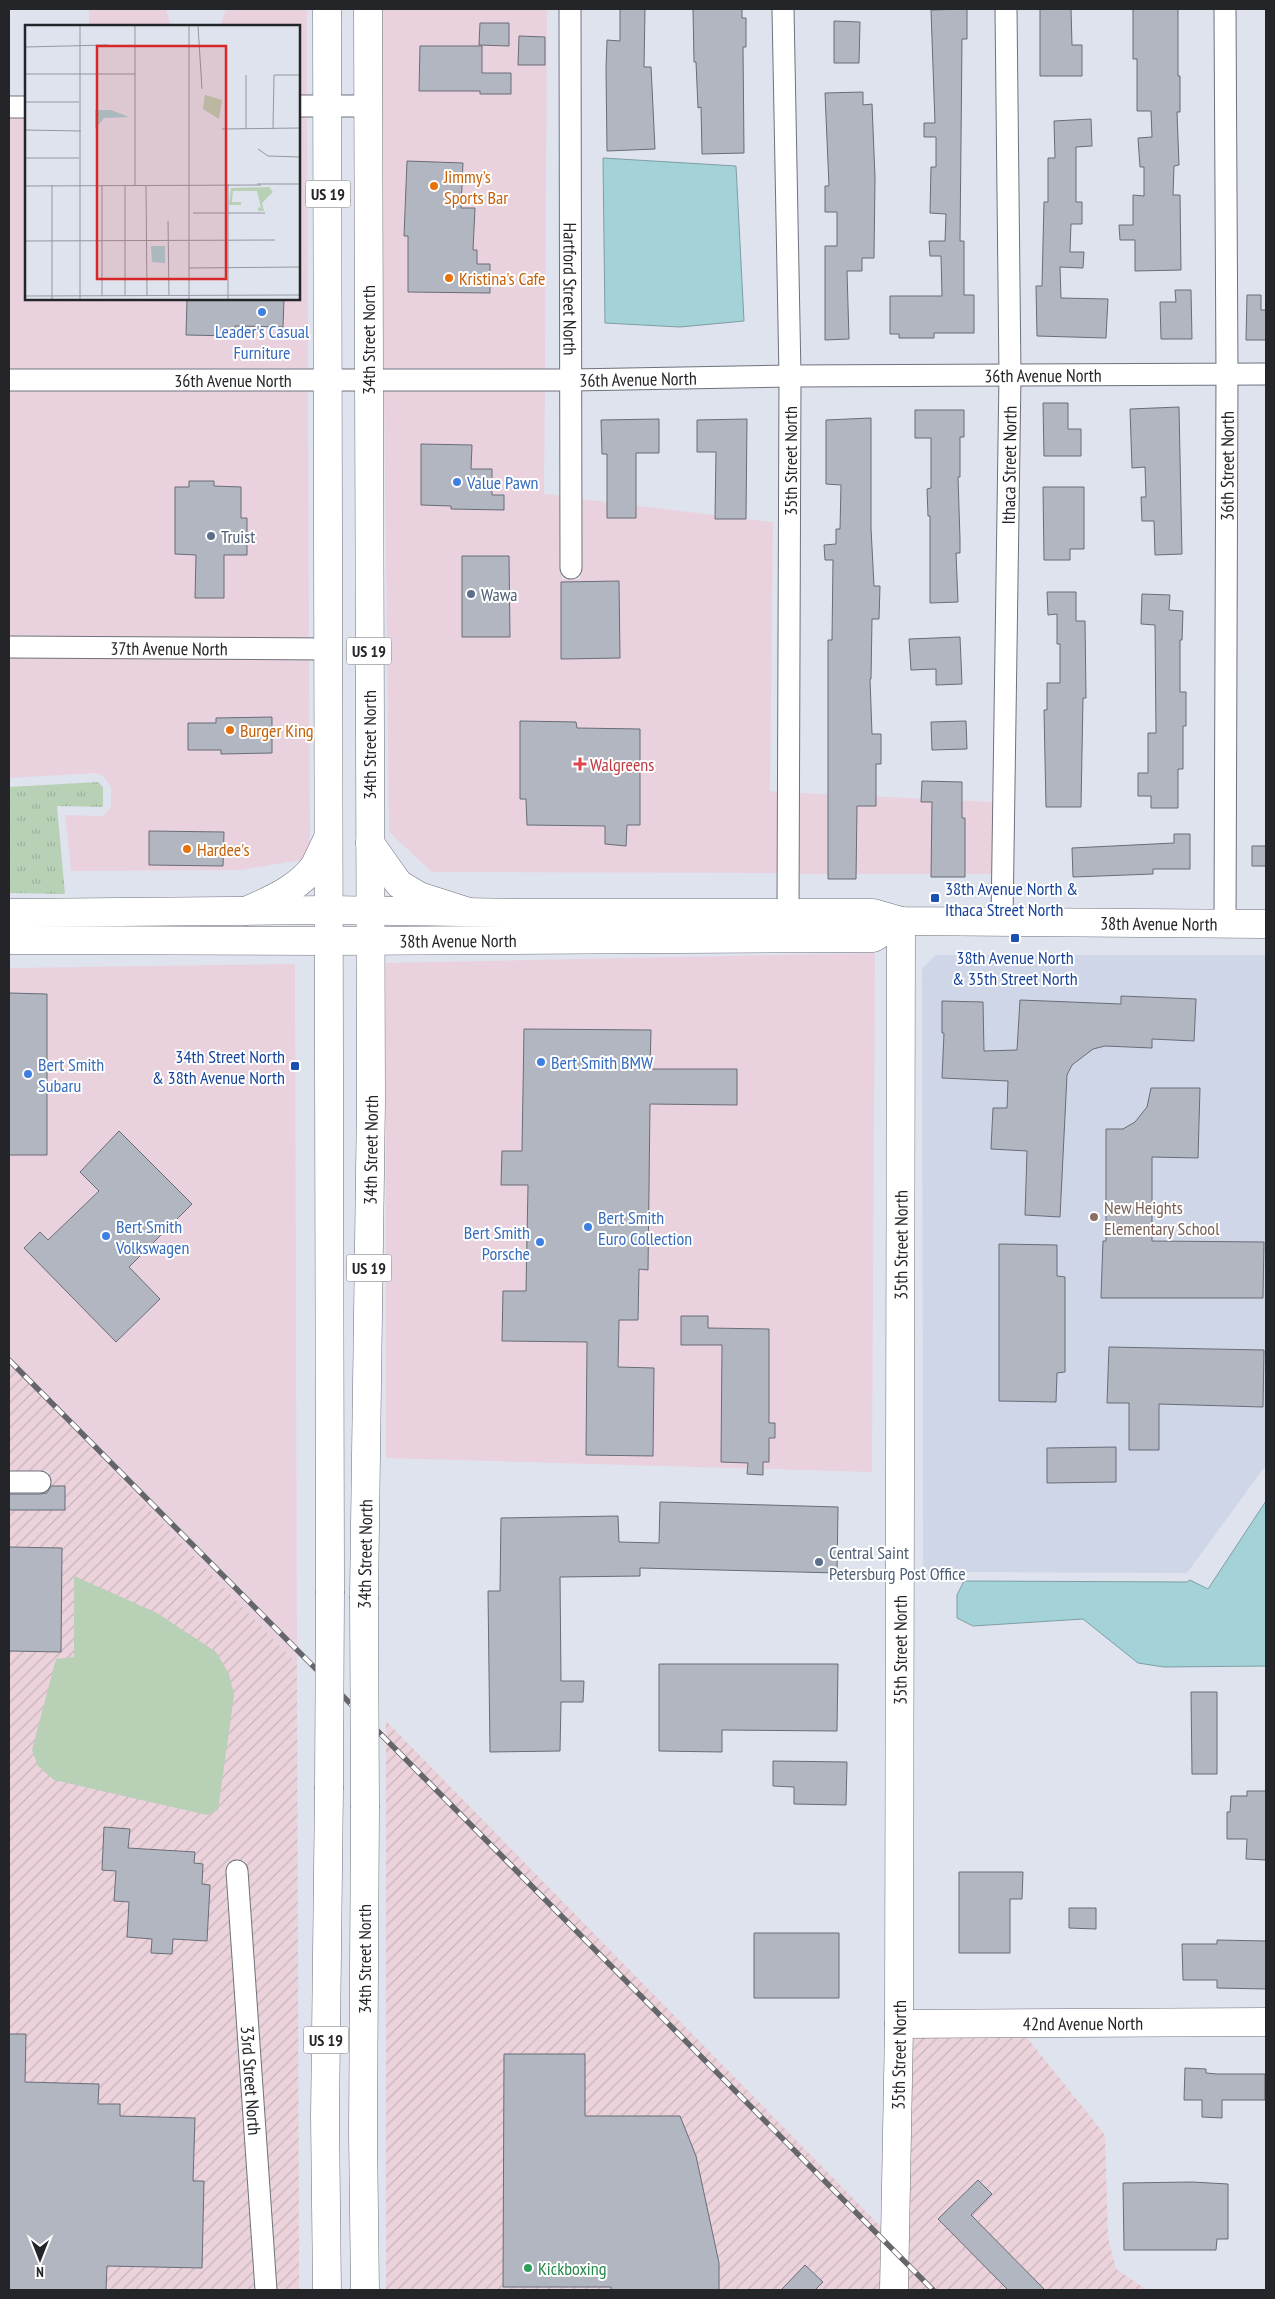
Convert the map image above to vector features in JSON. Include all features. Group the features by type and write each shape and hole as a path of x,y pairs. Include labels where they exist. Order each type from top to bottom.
{"main road":[{"name":"34th Street North","path":"327,9 330,1591 325,2117 327,2290"},
{"name":"34th Street North","path":"365,2290 363,2134 364,1596 371,940 368,9"},
{"path":"328,541 339,554 346,618 359,640 369,650"},
{"path":"246,911 278,896 297,883 314,866 328,836"},
{"path":"370,843 399,884 419,896 466,911"},
{"name":"38th Avenue North","path":"9,913 370,910 873,913 901,921 1266,924"},
{"name":"38th Avenue North","path":"9,940 329,941 873,938 901,921"},
{"name":"35th Street North","path":"894,2290 899,2024 901,921"},
{"name":"42nd Avenue North","path":"899,2024 1266,2022"}],"street":[{"name":"Hartford Street North","path":"570,9 571,568"},
{"name":"35th Street North","path":"783,9 790,376 788,913"},
{"name":"Ithaca Street North","path":"1002,921 1010,375 1006,9"},
{"name":"36th Street North","path":"1225,9 1227,374 1225,924"},
{"path":"300,106 368,106"},
{"path":"9,107 25,107"},
{"name":"36th Avenue North","path":"9,380 368,378 572,380 790,376 1266,374"},
{"name":"37th Avenue North","path":"9,647 328,649"},
{"path":"9,1482 40,1482"},
{"name":"33rd Street North","path":"237,1872 266,2290"}],"shaded area":[{"path":"89,9 166,9 170,23 177,25 89,25"},
{"path":"226,9 307,9 307,95 300,95 300,25 220,25"},
{"path":"379,9 547,9 545,369 384,368"},
{"path":"300,116 307,116 308,368 9,370 9,117 25,117 25,300 300,300"},
{"path":"603,158 736,166 744,321 680,327 605,323"},
{"path":"308,389 309,638 9,636 9,391"},
{"path":"384,389 545,390 544,494 562,496 562,579 580,579 580,499 773,522 770,791 779,792 779,873 432,872 389,832"},
{"path":"9,657 309,659 310,853 307,859 240,870 71,871 65,815 103,816 111,807 111,787 103,776 97,773 9,778"},
{"path":"798,793 994,802 993,874 797,874"},
{"path":"875,953 872,1472 386,1458 386,963"},
{"name":"New Heights Elementary School","path":"936,955 1266,955 1266,1465 1187,1573 923,1572 922,969"},
{"path":"295,964 297,1664 9,1362 9,968"},
{"path":"9,1362 297,1664 299,2290 275,2290 245,1860 227,1862 256,2290 9,2290 9,1492 49,1492 49,1471 9,1471"},
{"path":"1266,1501 1266,1666 1164,1667 1138,1663 1083,1619 973,1626 957,1618 957,1595 964,1581 1187,1582 1190,1580 1208,1589"},
{"path":"386,1721 885,2231 885,2290 386,2290"},
{"path":"1024,2034 1105,2135 1108,2238 1116,2269 1147,2290 903,2290 908,2035"}],"green space":[{"path":"98,782 103,787 103,807 57,806 65,894 9,893 9,787"},
{"path":"74,1576 157,1613 216,1652 229,1674 234,1695 218,1810 207,1815 54,1780 38,1766 32,1750 56,1659 74,1657"}],"building":[{"path":"620,9 645,9 644,67 651,67 655,149 607,151 607,40 620,41"},
{"path":"693,9 742,9 742,18 746,18 746,47 743,47 744,153 702,154 701,107 698,108 696,62 694,62"},
{"path":"967,9 967,39 962,39 960,241 964,241 964,295 974,295 974,333 934,333 934,338 899,338 899,334 890,334 890,296 942,296 941,256 930,256 929,241 945,241 946,214 930,213 931,167 936,167 936,137 924,137 924,123 935,123 931,10"},
{"path":"1040,9 1071,9 1072,45 1082,45 1082,76 1040,76"},
{"path":"1133,9 1178,9 1180,112 1177,112 1179,165 1174,166 1173,195 1180,195 1181,270 1135,271 1135,240 1120,240 1119,225 1133,225 1133,195 1144,196 1144,167 1140,167 1138,138 1152,137 1151,111 1137,111 1137,59 1133,59"},
{"path":"834,21 860,22 859,63 834,63"},
{"path":"480,23 509,23 509,46 479,45"},
{"path":"519,36 545,37 545,65 518,65"},
{"path":"420,46 482,46 482,73 511,73 511,94 480,94 480,91 419,91"},
{"path":"863,92 863,105 872,104 875,178 874,258 862,258 862,271 847,271 849,339 825,340 825,246 837,246 837,212 825,212 825,186 829,186 825,93"},
{"path":"1091,119 1092,146 1076,147 1076,202 1082,202 1082,224 1071,224 1070,252 1084,252 1083,268 1060,267 1061,298 1108,299 1106,338 1037,336 1036,286 1042,286 1044,202 1048,202 1048,158 1055,158 1054,121"},
{"path":"407,161 463,163 461,208 475,208 473,250 477,250 477,264 490,264 490,293 408,292 408,236 404,236"},
{"path":"1175,290 1191,290 1192,339 1161,339 1160,302 1176,302"},
{"path":"1247,295 1261,295 1261,310 1266,310 1266,340 1246,340"},
{"path":"187,300 284,300 283,327 235,326 235,336 186,335"},
{"path":"1043,403 1068,403 1068,429 1081,429 1081,456 1044,456"},
{"path":"1179,407 1182,554 1155,555 1154,521 1142,521 1141,497 1146,497 1145,467 1132,468 1130,409"},
{"path":"915,410 964,410 964,437 960,437 960,477 958,477 960,553 956,553 958,602 930,603 930,516 928,516 927,489 931,488 931,438 915,438"},
{"path":"871,418 871,528 874,586 880,586 879,619 872,619 870,679 872,734 881,734 881,764 876,764 876,806 857,806 856,879 828,879 828,640 832,640 833,560 825,560 824,545 836,544 836,529 840,529 841,485 826,484 826,420"},
{"path":"659,419 659,453 636,453 636,518 607,518 607,454 602,454 601,420"},
{"path":"747,419 746,519 715,519 716,452 697,452 697,420"},
{"name":"Value Pawn","path":"421,444 472,445 471,469 492,469 492,495 504,495 504,510 451,509 451,506 421,505"},
{"name":"Truist","path":"189,481 214,481 214,486 241,487 241,518 247,518 247,555 224,555 224,598 195,598 196,555 175,554 175,487 189,487"},
{"path":"1043,487 1084,487 1084,549 1070,549 1070,560 1044,560"},
{"path":"462,556 509,556 510,637 462,637"},
{"path":"619,581 620,658 561,659 561,582"},
{"path":"1047,592 1076,592 1076,621 1085,621 1086,698 1083,698 1081,807 1046,807 1044,710 1047,710 1047,683 1060,683 1060,644 1057,644 1057,614 1048,615"},
{"path":"1142,594 1170,595 1169,610 1183,611 1182,640 1180,640 1180,692 1186,692 1186,726 1183,726 1183,769 1178,769 1178,808 1151,808 1151,796 1138,796 1138,773 1148,773 1148,733 1156,733 1155,625 1141,624"},
{"path":"960,637 962,684 936,685 936,669 911,670 909,639"},
{"name":"Burger King","path":"272,717 272,753 221,754 221,750 188,750 188,723 216,723 216,718"},
{"name":"Walgreens","path":"520,721 576,722 577,728 640,729 640,825 627,825 626,846 605,844 605,826 527,825 526,799 520,799"},
{"path":"966,721 967,749 932,750 931,722"},
{"path":"922,781 962,782 962,818 965,818 965,877 931,877 932,802 921,802"},
{"name":"Hardee's","path":"149,831 224,832 223,866 149,865"},
{"path":"1174,834 1190,834 1190,869 1153,869 1153,874 1073,877 1072,848 1174,843"},
{"path":"1252,846 1266,846 1266,866 1252,866"},
{"name":"Bert Smith Subaru","path":"9,993 47,994 47,1155 9,1155"},
{"path":"1121,996 1196,999 1194,1041 1152,1039 1152,1048 1105,1046 1093,1049 1072,1065 1067,1075 1060,1217 1025,1215 1027,1151 991,1149 993,1108 1007,1108 1008,1081 942,1078 944,1033 942,1033 942,1001 983,1002 984,1051 1017,1050 1020,1000 1121,1004"},
{"name":"Bert Smith Euro Collection","path":"524,1029 651,1030 650,1069 737,1069 737,1105 650,1104 648,1270 639,1269 638,1320 619,1320 618,1367 654,1368 653,1456 586,1455 587,1342 502,1341 503,1291 526,1291 528,1185 501,1185 502,1151 522,1151"},
{"path":"1151,1088 1200,1088 1198,1158 1152,1157 1152,1241 1264,1242 1263,1298 1101,1298 1103,1241 1106,1241 1106,1129 1123,1129 1135,1122 1147,1107"},
{"name":"Bert Smith Volkswagen","path":"119,1131 192,1204 129,1267 160,1299 116,1342 24,1248 40,1232 48,1240 99,1191 80,1172"},
{"path":"999,1244 1057,1245 1057,1276 1065,1277 1065,1372 1057,1373 1056,1402 999,1401"},
{"path":"681,1316 708,1316 708,1328 769,1329 769,1423 775,1423 775,1438 769,1438 769,1462 763,1462 763,1475 747,1474 748,1463 721,1462 722,1345 681,1345"},
{"path":"1109,1347 1264,1350 1263,1407 1159,1404 1159,1450 1129,1450 1129,1403 1107,1403"},
{"path":"1116,1447 1116,1482 1047,1483 1047,1448"},
{"path":"51,1486 65,1486 65,1510 9,1510 9,1494 47,1493"},
{"path":"660,1502 838,1507 837,1573 640,1568 640,1576 560,1577 561,1681 584,1681 583,1702 561,1702 560,1751 490,1752 488,1591 500,1591 501,1518 618,1516 619,1542 659,1543"},
{"path":"9,1547 62,1548 61,1652 9,1651"},
{"path":"659,1664 838,1664 837,1731 722,1730 722,1752 659,1751"},
{"path":"1191,1692 1217,1692 1217,1774 1192,1774"},
{"path":"773,1761 847,1762 846,1805 794,1804 794,1787 773,1786"},
{"path":"1247,1791 1266,1791 1266,1860 1246,1859 1247,1839 1227,1839 1227,1812 1230,1812 1231,1796 1247,1796"},
{"path":"104,1827 130,1829 128,1848 195,1852 194,1863 203,1864 202,1884 210,1885 207,1941 173,1939 172,1954 151,1953 152,1939 127,1937 129,1902 114,1901 116,1871 102,1870"},
{"path":"959,1872 1023,1872 1022,1899 1010,1899 1010,1953 959,1953"},
{"path":"1069,1908 1096,1908 1096,1929 1069,1928"},
{"path":"754,1933 839,1933 839,1998 754,1998"},
{"path":"1217,1940 1266,1941 1266,1989 1217,1988 1217,1980 1183,1980 1182,1944 1217,1944"},
{"path":"9,2034 26,2034 25,2082 99,2084 98,2104 120,2104 120,2116 195,2118 193,2181 204,2181 202,2268 107,2266 106,2290 9,2290"},
{"path":"504,2054 585,2054 585,2116 680,2116 696,2156 719,2263 719,2290 503,2287"},
{"path":"1185,2068 1206,2069 1206,2073 1217,2074 1265,2074 1265,2100 1222,2100 1222,2118 1202,2117 1202,2100 1184,2100"},
{"path":"978,2180 992,2194 971,2215 1045,2290 1008,2290 938,2219"},
{"path":"1192,2182 1228,2184 1228,2239 1217,2239 1216,2250 1124,2250 1123,2183"},
{"path":"805,2265 823,2282 815,2290 781,2290"}],"railway":[{"path":"9,1360 933,2290"}],"place":[{"name":"Jimmy's Sports Bar","path":"434,186"},
{"name":"Kristina's Cafe","path":"449,278"},
{"name":"Leader's Casual Furniture","path":"262,312"},
{"name":"Value Pawn","path":"457,482"},
{"name":"Truist","path":"211,536"},
{"name":"Wawa","path":"471,594"},
{"name":"Burger King","path":"230,730"},
{"name":"Walgreens","path":"580,764"},
{"name":"Hardee's","path":"187,849"},
{"name":"38th Avenue North & Ithaca Street North","path":"935,898"},
{"name":"38th Avenue North & 35th Street North","path":"1015,938"},
{"name":"Bert Smith BMW","path":"541,1062"},
{"name":"34th Street North & 38th Avenue North","path":"295,1066"},
{"name":"Bert Smith Subaru","path":"28,1074"},
{"name":"New Heights Elementary School","path":"1094,1217"},
{"name":"Bert Smith Euro Collection","path":"588,1227"},
{"name":"Bert Smith Volkswagen","path":"106,1236"},
{"name":"Bert Smith Porsche","path":"540,1242"},
{"name":"Central Saint Petersburg Post Office","path":"819,1562"},
{"name":"Kickboxing","path":"528,2268"}]}
